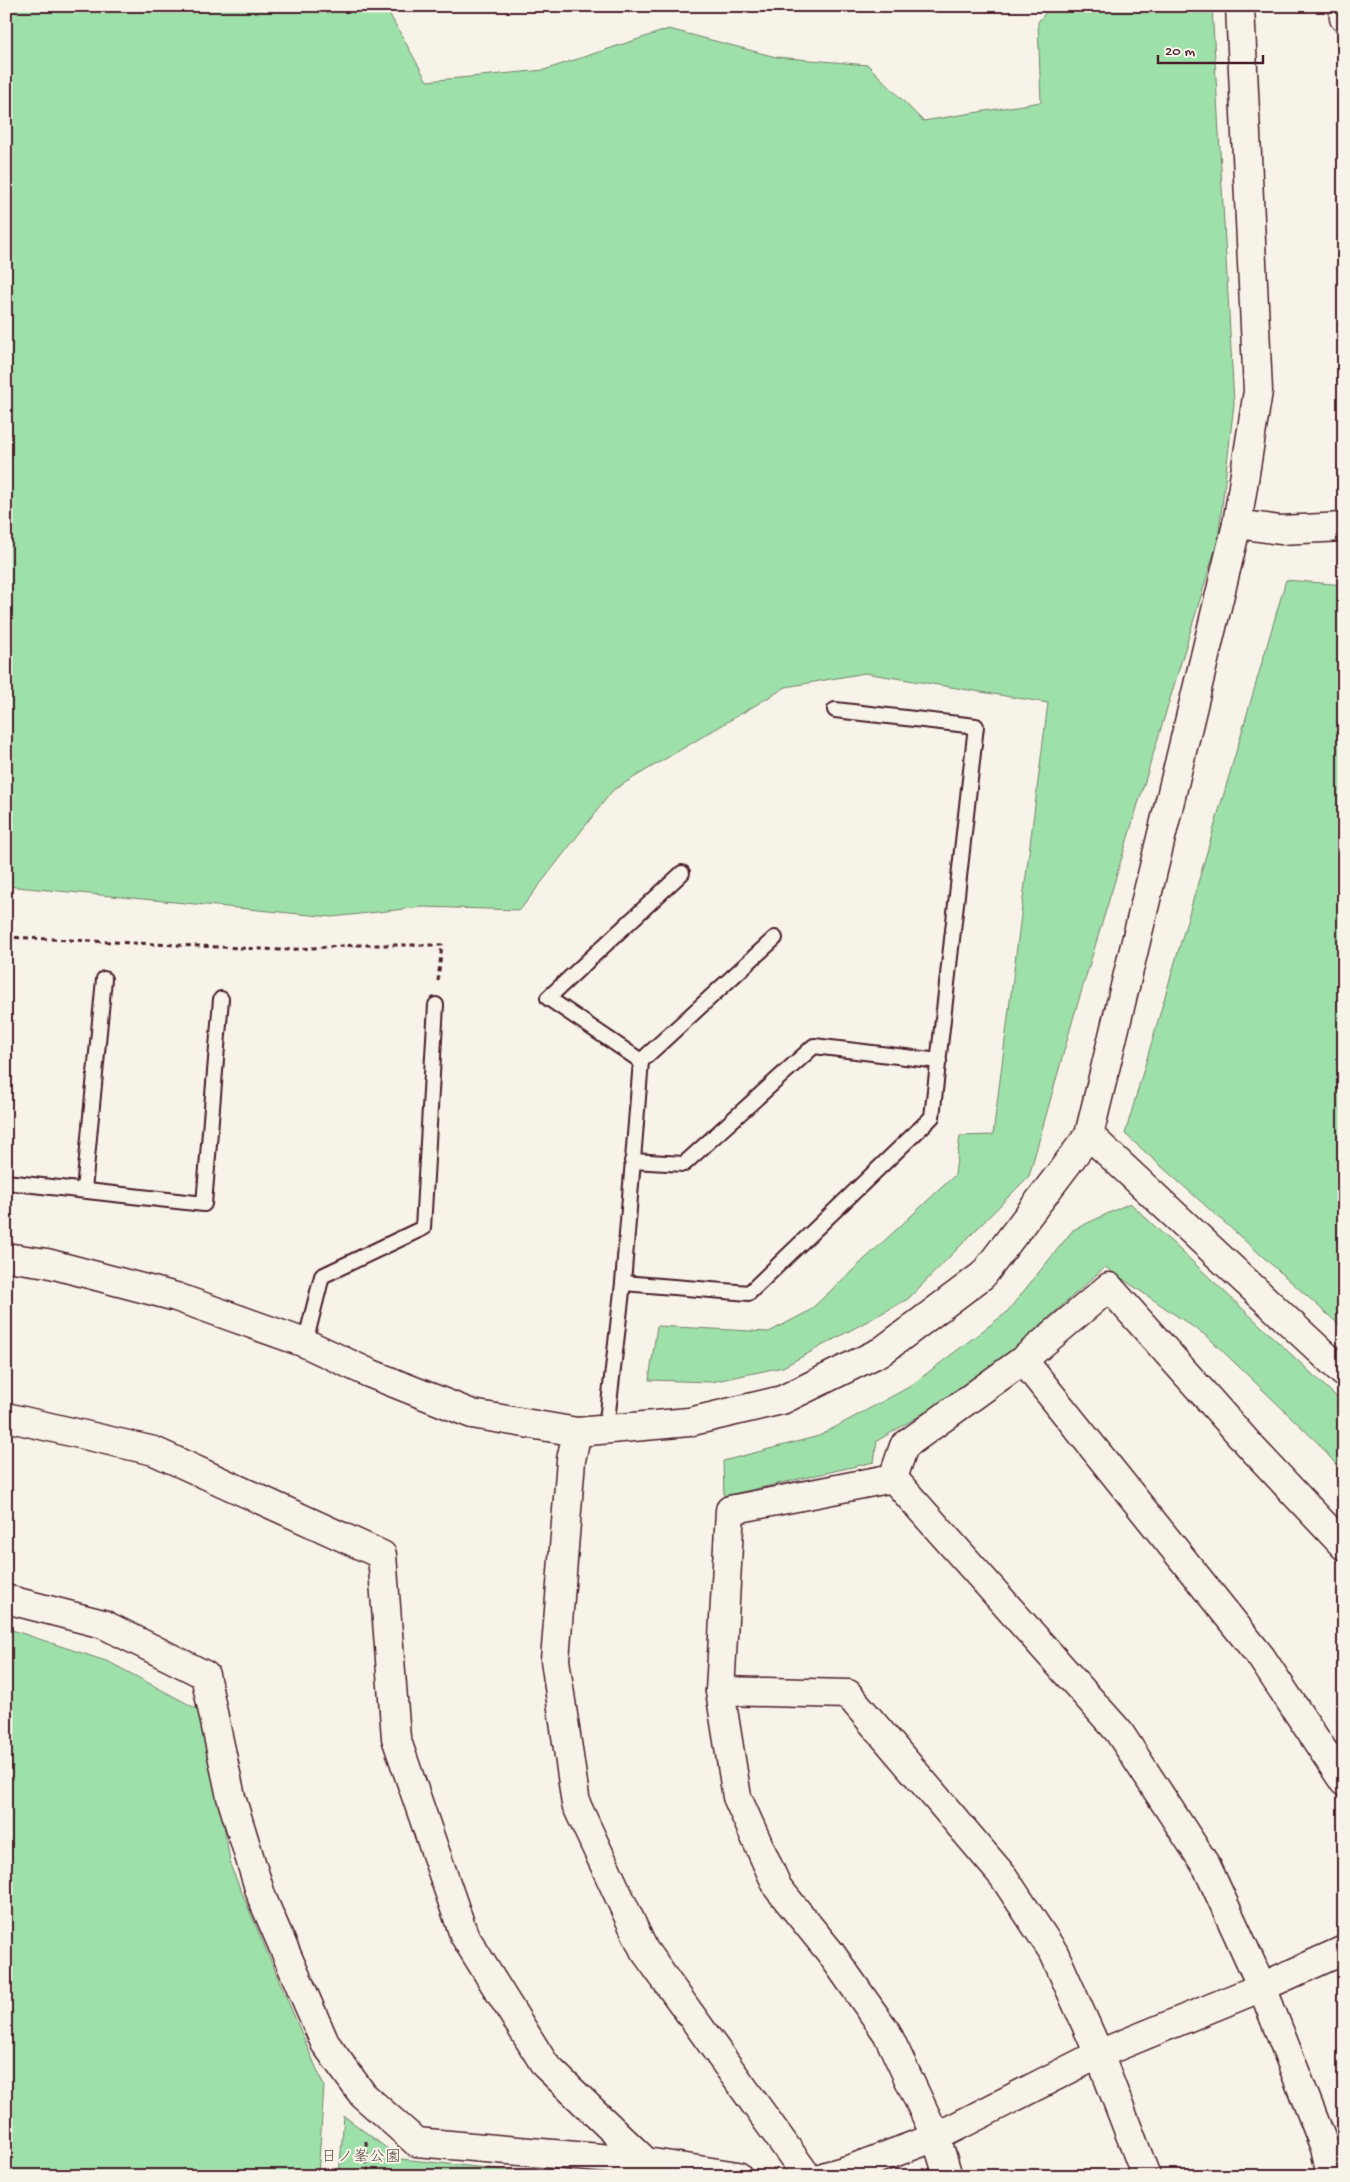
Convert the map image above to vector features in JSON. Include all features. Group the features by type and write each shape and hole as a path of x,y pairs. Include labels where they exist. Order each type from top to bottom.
{"street":[{"path":"6,1258 47,1263 176,1297 305,1343 369,1373 472,1414 577,1432 689,1422 782,1400 882,1351 983,1275 1089,1135 1237,524 1258,391 1240,6"},
{"path":"1343,6 1344,18"},
{"path":"1237,524 1280,530 1344,527"},
{"path":"1089,1135 1344,1373"},
{"path":"893,1478 904,1446 1023,1360 1109,1287 1253,1449 1344,1546"},
{"path":"1023,1360 1261,1657 1344,1782"},
{"path":"6,1417 154,1451 382,1555 396,1738 464,1935 545,2064 646,2162"},
{"path":"577,1432 571,1460 554,1660 576,1804 644,1950 807,2176"},
{"path":"893,1478 730,1510 720,1691 737,1797 778,1888 830,1952 887,2034 936,2138 948,2176"},
{"path":"893,1478 1119,1732 1206,1867 1262,1986 1324,2148 1331,2176"},
{"path":"6,1599 103,1624 205,1675 231,1797 262,1898 326,2043 363,2096 416,2142 646,2162 738,2176"},
{"path":"720,1691 848,1694 1003,1876 1054,1953 1099,2054 1146,2176"},
{"path":"826,2176 851,2169 936,2138 1099,2054 1344,1950"}],"lane":[{"path":"622,1283 749,1293 932,1117 976,726 835,710"},
{"path":"641,1061 548,998 682,873"},
{"path":"606,1429 622,1283 641,1061 775,938"},
{"path":"84,1190 104,979"},
{"path":"6,1182 204,1204 221,999"},
{"path":"305,1343 322,1276 423,1228 436,1005"},
{"path":"632,1160 684,1164 814,1046 939,1061"}],"path":[{"path":"6,937 283,950 356,945 442,945 436,1005"}],"green space":[{"path":"6,6 385,6 427,81 544,70 669,29 776,57 868,65 923,121 1041,102 1038,22 1051,6 1212,6 1234,404 1218,540 1073,1019 1029,1176 908,1299 783,1367 711,1382 649,1380 657,1326 769,1332 809,1311 955,1175 960,1136 993,1135 1048,703 865,673 786,687 613,790 520,910 423,907 332,917 6,886"},
{"path":"1286,580 1344,585 1344,1329 1125,1134"},
{"path":"1130,1203 1344,1404 1344,1474 1318,1443 1208,1337 1105,1267 978,1381 877,1441 874,1462 724,1496 723,1461 819,1436 909,1387 1006,1313 1073,1230"},
{"path":"6,1628 109,1662 205,1713 231,1867 324,2086 318,2176 6,2176"},
{"name":"日ノ峯公園","path":"344,2116 401,2159 564,2176 339,2176"}]}
